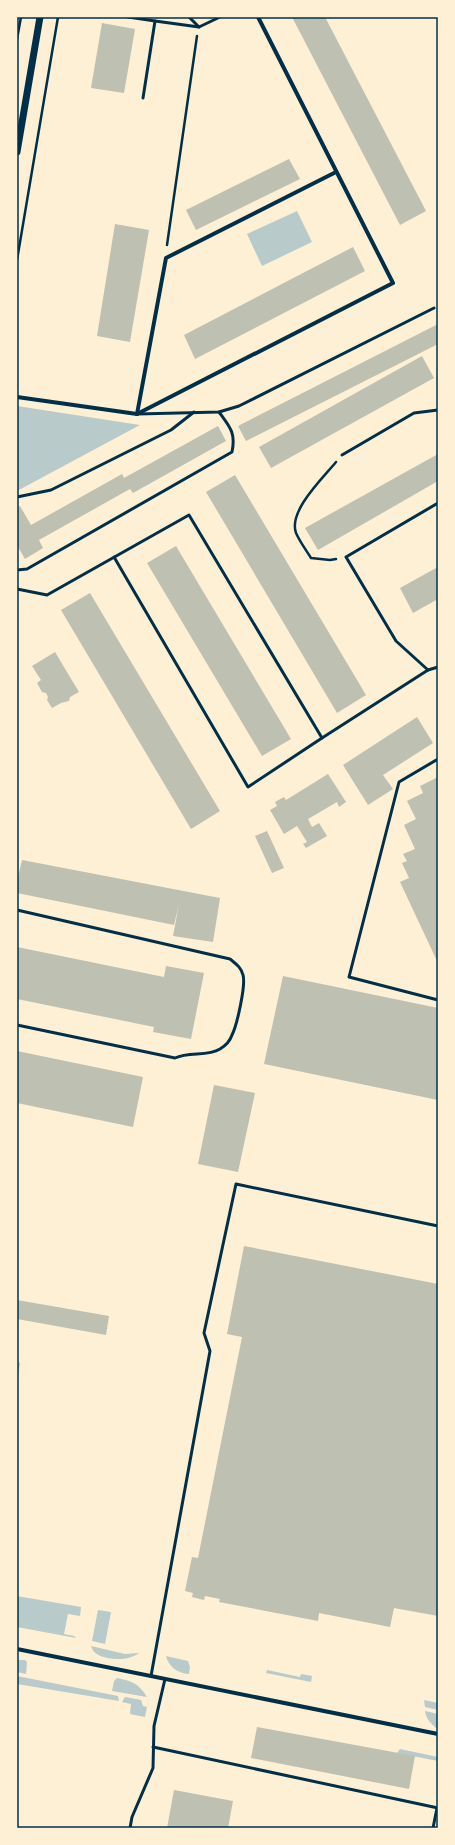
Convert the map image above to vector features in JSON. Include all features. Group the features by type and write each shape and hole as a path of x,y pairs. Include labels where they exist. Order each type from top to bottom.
{"street":[{"path":"17,152 40,17"},
{"path":"17,397 137,414 393,283 258,17"},
{"path":"137,414 166,258 336,172"},
{"path":"17,1649 438,1734"}],"lane":[{"path":"128,17 199,27 220,17"},
{"path":"190,17 199,27"},
{"path":"143,98 156,21"},
{"path":"137,414 219,412 239,406 434,308"},
{"path":"342,455 414,413 438,410"},
{"path":"17,497 51,490 171,430 194,412"},
{"path":"17,570 27,569 232,452 234,442 232,430 219,412"},
{"path":"428,670 396,641 346,557 438,503"},
{"path":"17,589 47,596 189,515 322,738"},
{"path":"114,557 248,787 428,670 438,667"},
{"path":"438,759 399,782 349,977 438,1000"},
{"path":"17,910 230,959 240,966 244,985 232,1035 223,1047 210,1052 183,1054 175,1058 17,1025"},
{"path":"150,1676 210,1351 204,1332 236,1184 438,1226"},
{"path":"130,1828 132,1817 153,1768 154,1726 165,1678"},
{"path":"153,1747 438,1808 433,1828"}],"path":[{"path":"17,39 21,17"},
{"path":"17,260 58,17"},
{"path":"166,258 199,27"},
{"path":"342,455 302,502 297,517 296,532 311,558 330,560 346,557"}],"shaded area":[{"path":"297,211 312,242 262,266 247,234"},
{"path":"17,406 140,425 17,491"},
{"path":"17,1596 81,1607 80,1616 68,1614 64,1634 74,1636 76,1638 17,1627"},
{"path":"98,1610 111,1612 105,1644 92,1641"},
{"path":"91,1646 125,1654 139,1653 128,1658 105,1658 94,1651"},
{"path":"166,1656 188,1661 190,1667 189,1674 174,1669 167,1660"},
{"path":"17,1660 25,1660 27,1662 26,1674 17,1672"},
{"path":"267,1670 300,1677 301,1674 312,1676 311,1682 266,1673"},
{"path":"17,1676 118,1696 119,1701 17,1684"},
{"path":"117,1678 127,1680 135,1684 147,1697 112,1691 114,1681"},
{"path":"125,1697 141,1700 143,1706 147,1707 145,1717 130,1714 131,1704 122,1702"},
{"path":"424,1700 438,1703 438,1710 425,1707"},
{"path":"425,1711 438,1714 438,1727 436,1728 430,1722"},
{"path":"400,1749 438,1757 438,1761 397,1753"}],"building":[{"path":"292,17 325,17 426,211 400,225"},
{"path":"102,23 135,29 124,93 91,88"},
{"path":"289,159 300,179 196,230 186,210"},
{"path":"115,224 149,230 130,342 97,336"},
{"path":"353,247 365,271 195,359 184,335"},
{"path":"438,324 438,344 246,441 238,426"},
{"path":"422,356 434,378 271,468 259,447"},
{"path":"218,426 226,441 133,493 130,489 39,540 43,548 25,559 17,545 17,507 20,506 31,525 122,474 124,478"},
{"path":"438,454 438,481 318,550 305,528"},
{"path":"235,475 366,695 337,713 206,492"},
{"path":"176,546 291,739 262,756 147,563"},
{"path":"438,567 438,599 413,613 400,588"},
{"path":"90,593 220,811 191,829 61,610"},
{"path":"55,652 79,692 70,697 69,701 52,708 47,700 48,697 46,693 42,692 37,683 41,680 32,666"},
{"path":"417,717 433,743 383,775 393,789 368,805 343,765"},
{"path":"328,774 346,802 339,807 337,802 308,819 312,827 319,823 327,836 306,848 303,844 307,842 297,826 284,834 270,810 277,806 275,802 284,797 286,800"},
{"path":"438,777 438,963 400,882 409,878 402,863 407,861 403,854 415,849 404,825 416,819 407,801 423,793 420,786"},
{"path":"267,831 284,868 272,873 255,836"},
{"path":"22,860 220,898 213,942 173,936 179,904 174,925 17,893 17,882"},
{"path":"17,947 164,977 166,966 204,973 191,1039 153,1032 154,1027 17,999"},
{"path":"283,976 438,1008 438,1100 264,1064"},
{"path":"17,1051 143,1077 133,1127 17,1103"},
{"path":"214,1085 255,1093 238,1172 198,1164"},
{"path":"244,1246 438,1284 438,1616 394,1608 390,1627 319,1613 318,1621 219,1602 220,1599 205,1596 204,1600 192,1597 193,1593 185,1591 192,1557 198,1558 242,1337 227,1334"},
{"path":"17,1300 109,1316 106,1335 17,1319"},
{"path":"17,1362 20,1363 18,1375 17,1375"},
{"path":"257,1727 415,1756 409,1789 251,1758"},
{"path":"174,1790 233,1801 228,1828 167,1828"}]}
